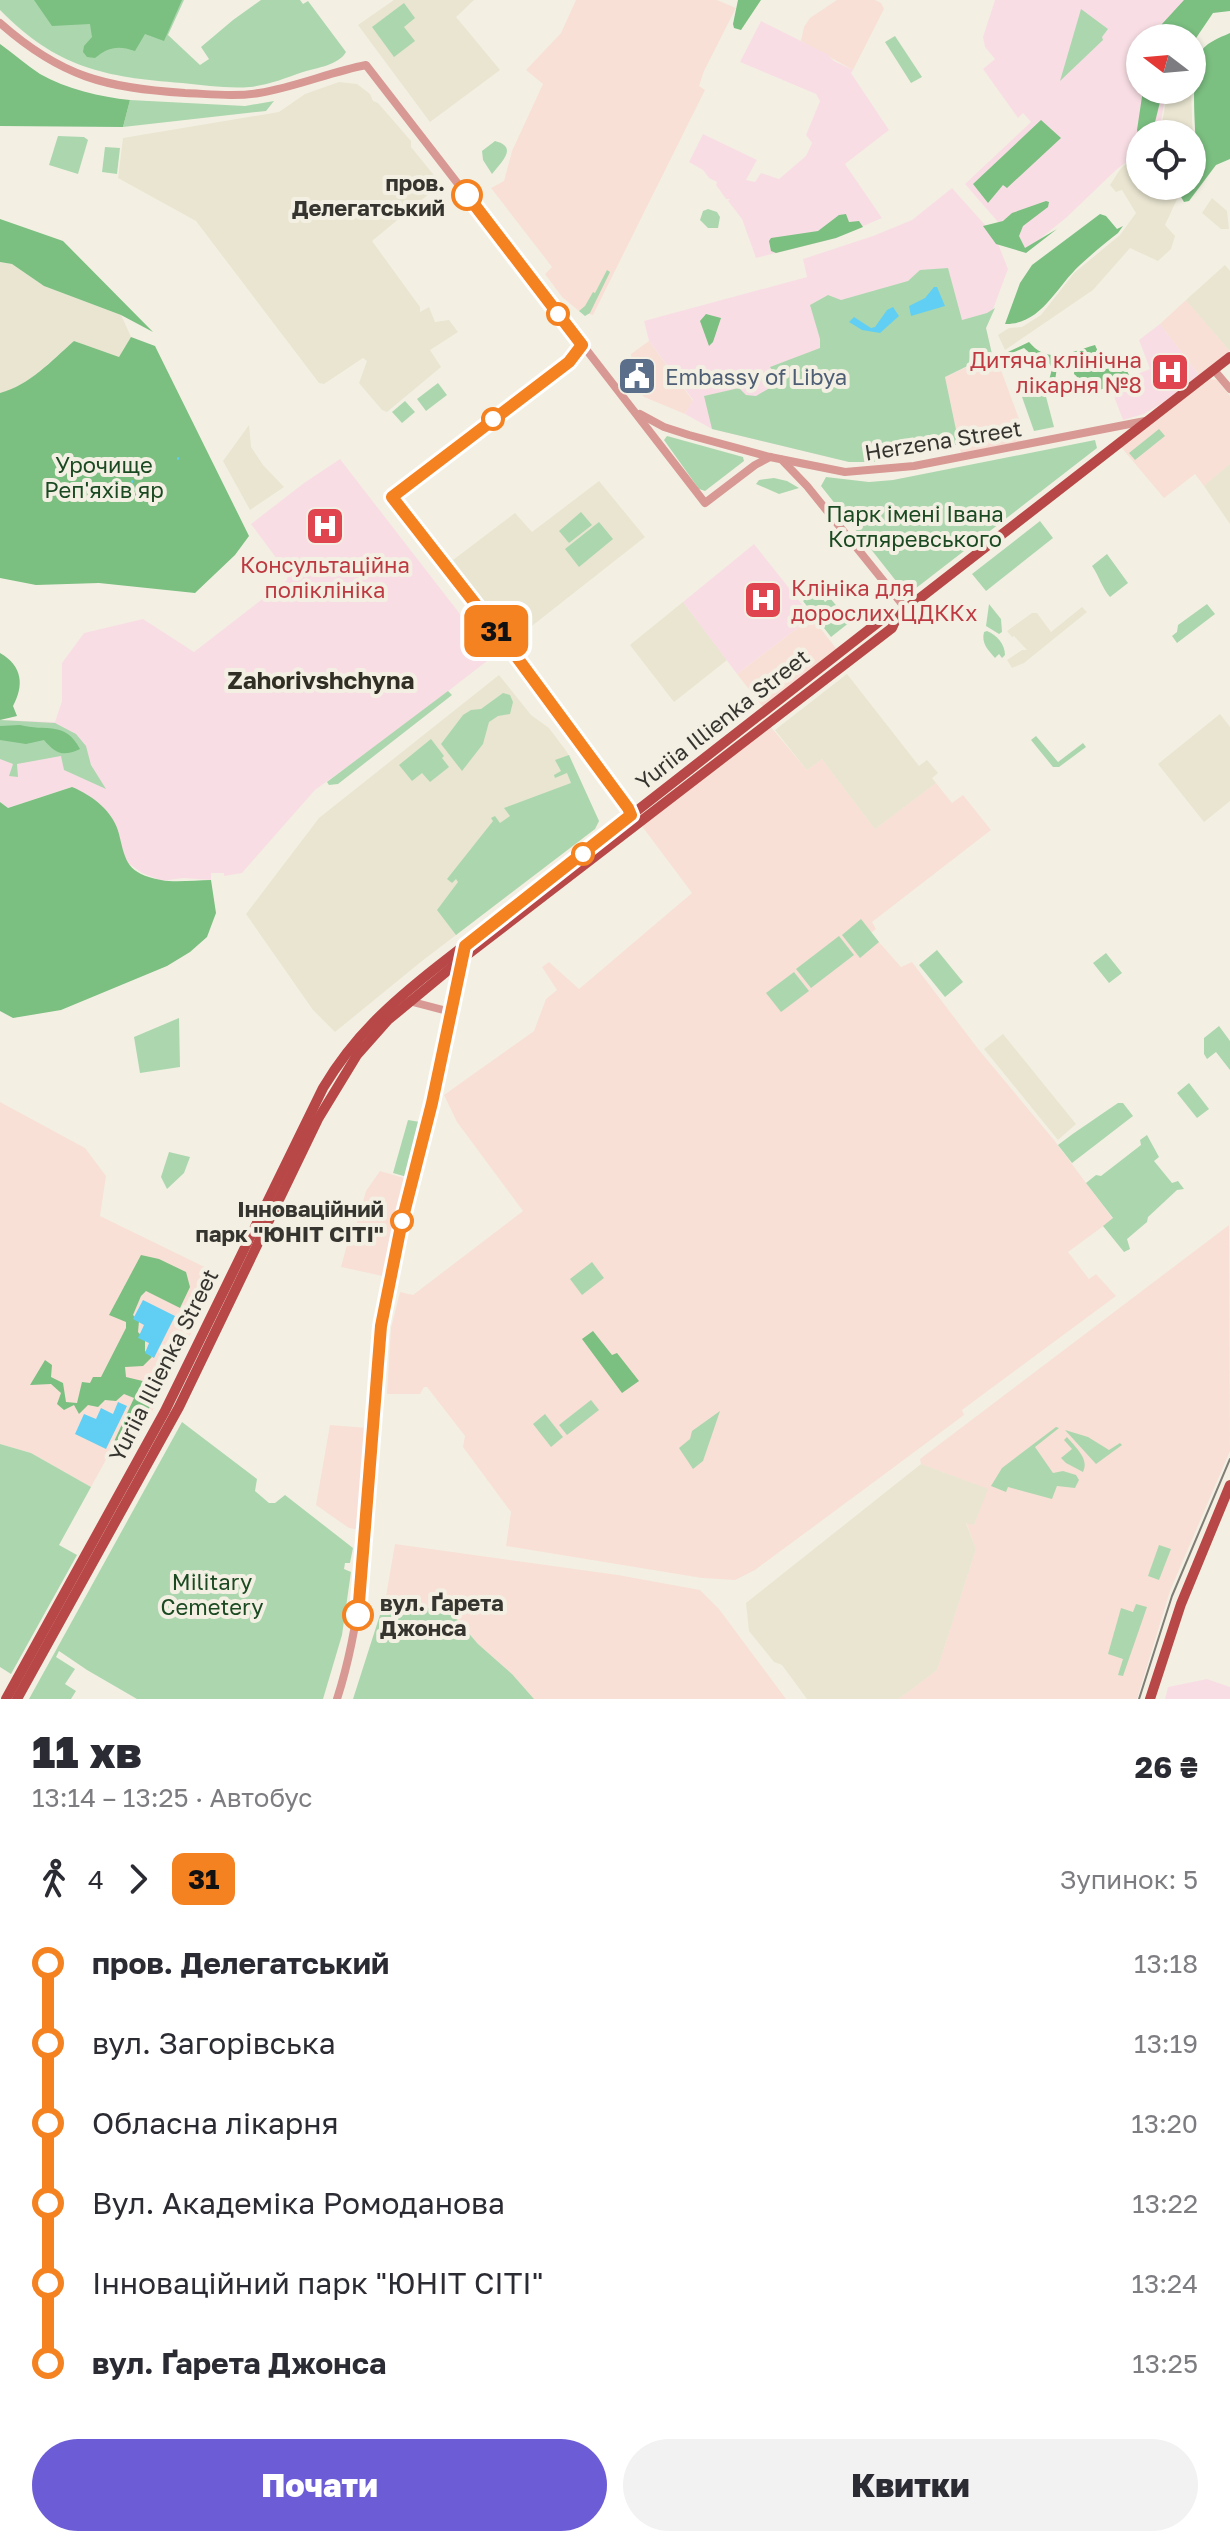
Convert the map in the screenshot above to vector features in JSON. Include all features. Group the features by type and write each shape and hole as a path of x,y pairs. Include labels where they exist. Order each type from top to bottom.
{"main road":[{"name":"Yuriia Illienka Street","path":"6,1699 20,1682 165,1411 323,1088 372,1021 463,958 892,628 901,613 1153,420 1230,357"},
{"name":"Yuriia Illienka Street","path":"404,1000 465,946 885,617 901,613"},
{"path":"1150,1699 1190,1579 1230,1485"},
{"name":"Yuriia Illienka Street","path":"17,1699 20,1682"}],"street":[{"path":"0,23 47,60 88,78 124,87 245,95 366,65 705,503 770,457"},
{"path":"1214,370 1230,389"},
{"name":"Herzena Street","path":"632,409 664,427 770,457 845,472 914,466 1153,420"},
{"path":"1097,432 1109,442 1107,455"},
{"path":"782,459 809,488 901,613"},
{"path":"337,1699 350,1659 363,1582 381,1326 465,946"},
{"path":"404,1000 451,1012"}],"shaded area":[{"path":"394,0 474,0 456,17 500,70 430,122 358,25"},
{"path":"576,0 717,0 736,8 704,71 699,86 705,90 593,315 579,311 562,297 545,274 552,267 491,188 504,181 512,151 543,84 526,70 561,33"},
{"path":"837,0 875,0 884,9 853,70 801,41 810,18"},
{"path":"995,0 1205,0 1194,24 1126,24 1126,104 1164,104 1161,120 1126,120 1126,162 1024,252 965,184 1031,122 1023,113 1018,118 983,69 995,59 985,47 983,37"},
{"path":"761,21 853,70 851,73 889,130 845,164 882,218 836,238 756,258 742,219 728,201 730,199 726,199 717,182 689,162 703,134 757,160 746,180 755,182 761,173 779,179 806,156 812,143 806,135 820,101 816,94 740,62"},
{"path":"339,82 357,84 370,94 411,141 411,147 441,184 372,241 420,307 420,312 429,307 435,322 449,320 458,332 430,350 441,367 387,412 359,383 367,361 363,358 324,384 319,383 196,221 118,178 123,138 279,112 305,94"},
{"path":"1165,104 1192,104 1192,120 1163,120"},
{"path":"1126,164 1126,197 1122,190 1116,192 1110,185"},
{"path":"952,188 995,236 1008,269 986,328 992,354 945,377 959,444 873,462 849,462 712,429 685,414 693,400 649,341 644,321 807,277 803,259 912,220"},
{"path":"1212,198 1227,211 1229,229 1221,229 1202,213"},
{"path":"1128,200 1177,200 1165,225 1175,236 1171,249 1158,261 1130,248 1093,290 1005,350 998,335 1009,328 1022,327 1041,315 1074,273 1120,235 1136,213"},
{"path":"0,262 12,264 44,286 121,315 131,337 119,358 74,341 17,389 0,393"},
{"path":"1225,265 1230,271 1230,351 1186,300"},
{"path":"1186,300 1230,351 1199,375 1160,324"},
{"name":"Дитяча клінічна лікарня №8","path":"1160,324 1199,375 1144,414 1123,420 1112,384 1150,369 1139,340"},
{"path":"649,341 693,401 685,414 644,397 637,388 633,391 622,375 632,368 631,354"},
{"path":"995,354 1025,435 1024,441 961,453 945,377"},
{"path":"1210,379 1217,380 1230,396 1230,464 1204,486 1195,474 1164,498 1121,447"},
{"path":"249,425 251,447 284,487 250,510 223,461"},
{"path":"340,459 467,623 463,627 491,658 315,790 242,873 224,876 224,873 211,873 211,880 183,878 162,881 142,873 125,861 119,835 72,787 8,808 0,802 0,720 55,722 62,701 62,663 84,633 143,619 194,652 287,580 288,574 251,524"},
{"path":"1230,464 1230,524 1204,486"},
{"path":"599,481 645,537 514,640 453,560 515,513 532,532"},
{"path":"754,544 812,617 737,674 683,602"},
{"path":"683,602 727,660 674,702 630,645"},
{"path":"1082,607 1087,612 1024,663 1012,668 1007,660 1027,650 1007,631 1032,613 1037,613 1051,632"},
{"path":"812,617 838,651 763,707 737,674"},
{"path":"847,674 919,766 927,760 938,773 932,778 936,783 875,829 822,759 807,770 775,730"},
{"path":"499,675 531,715 549,728 567,752 599,821 595,829 422,961 335,1032 313,1010 246,914 319,818"},
{"path":"1220,714 1230,727 1230,801 1204,822 1158,764"},
{"path":"770,726 807,770 822,759 875,829 936,783 952,803 963,795 991,830 872,922 876,929 871,933 901,967 912,962 1113,1219 1068,1252 1089,1279 1096,1274 1116,1296 962,1410 964,1415 755,1570 735,1580 702,1578 506,1546 511,1512 463,1447 465,1436 427,1387 420,1394 387,1394 391,1328 400,1292 413,1295 523,1211 457,1122 444,1095 534,1031 546,999 557,990 542,967 549,962 579,989 692,893 641,825"},
{"path":"1003,1034 1076,1124 1058,1140 984,1049"},
{"path":"0,1102 85,1148 106,1176 100,1216 219,1274 169,1380 164,1379 158,1393 161,1395 127,1458 108,1456 91,1487 31,1453 0,1444"},
{"path":"380,1171 411,1180 387,1277 341,1267 366,1191"},
{"path":"1229,1225 1230,1451 1170,1591 1137,1699 899,1699 937,1670 976,1549 966,1522 974,1525 987,1489 921,1464 920,1459"},
{"path":"330,1425 368,1428 359,1526 355,1529 316,1505"},
{"path":"921,1464 988,1489 974,1525 966,1523 976,1549 937,1670 899,1699 807,1699 782,1665 774,1662 749,1631 746,1603"},
{"path":"395,1544 618,1575 700,1590 719,1609 786,1699 534,1699 453,1615 386,1596"},
{"path":"1207,1679 1230,1687 1230,1699 1165,1699 1168,1687"}],"green space":[{"path":"0,0 184,0 168,35 200,65 209,59 201,47 261,0 300,0 303,4 308,1 346,52 327,65 250,87 154,81 105,73 62,57 21,30 0,10"},
{"path":"34,0 182,0 164,41 145,34 135,51 114,48 95,58 87,57 83,52 92,37 90,24 52,26"},
{"path":"738,0 761,0 741,30 734,28 733,24"},
{"path":"1184,0 1230,0 1230,11 1213,13 1206,24 1162,24"},
{"path":"404,3 415,18 404,27 415,41 394,57 372,27"},
{"path":"1081,9 1108,29 1103,40 1060,81"},
{"path":"1230,33 1230,159 1216,165 1206,178 1206,120 1195,120 1194,104 1206,104 1206,46"},
{"path":"895,36 922,77 911,83 885,42"},
{"path":"0,44 40,74 61,84 130,100 123,127 0,126"},
{"path":"130,100 245,106 274,101 266,111 123,127"},
{"path":"1141,104 1160,104 1156,120 1138,120"},
{"path":"1041,120 1061,138 1007,188 1003,185 988,203 973,184"},
{"path":"58,136 84,137 88,140 78,174 49,165"},
{"path":"495,141 506,147 507,151 492,174 483,160 482,151"},
{"path":"105,147 120,148 117,174 102,172"},
{"path":"1049,202 1048,207 1023,226 1019,236 1025,248 1057,229 1026,253 996,244 983,226 1003,221 1012,213"},
{"path":"703,211 717,212 720,217 718,228 708,228 700,220"},
{"path":"846,214 849,222 859,221 863,227 836,238 776,253 771,251 771,238 818,231 839,215"},
{"path":"1100,214 1106,216 1117,229 1123,226 1118,233 1080,265 1038,312 1018,323 1005,324 1020,283 1032,265"},
{"path":"0,219 63,241 153,332 121,315 44,286 12,264 0,262"},
{"path":"948,268 962,320 995,308 986,328 992,354 945,377 959,444 873,462 849,462 712,429 704,396 739,388 746,395 756,396 780,382 770,367 820,348 810,305 828,295 841,300 908,281 920,270"},
{"path":"607,270 610,272 590,313 585,316 579,311 595,293"},
{"path":"706,314 721,318 709,346 700,321"},
{"name":"Урочище Реп'яхів яр","path":"131,337 155,346 249,536 235,555 195,593 99,583 36,585 0,578 0,393 31,378 74,341 119,357"},
{"path":"1029,342 1036,349 1052,355 1095,345 1106,369 1120,367 1130,377 1124,382 1087,394 1074,374 1075,363 1065,361 1057,367 1055,381 1048,384 1052,369 1050,364 1039,361 1024,348 1008,352"},
{"path":"438,383 447,395 426,411 417,399"},
{"path":"1044,389 1054,427 1034,431 1022,397"},
{"path":"405,401 415,412 402,423 392,412"},
{"path":"1159,429 1165,436 1135,460 1129,453"},
{"path":"667,436 743,457 744,461 705,491 699,489 664,440"},
{"name":"Парк імені Івана Котляревського","path":"1095,440 1097,448 911,592 900,586 821,486 826,477 869,482 893,480"},
{"path":"774,478 799,488 779,494 756,484 759,480"},
{"path":"581,512 592,525 569,543 559,531"},
{"path":"1040,521 1053,538 986,591 972,574"},
{"path":"599,522 613,539 579,567 565,549"},
{"path":"1107,554 1128,583 1110,597 1092,566"},
{"path":"817,590 825,602 830,598 850,622 831,637 803,601"},
{"path":"989,604 1001,619 1002,632 999,634 986,626"},
{"path":"1207,604 1215,614 1177,643 1172,636 1177,632 1178,625"},
{"path":"987,631 1002,644 1005,655 1002,658 999,654 995,658 986,646 983,636"},
{"path":"0,653 17,670 20,684 13,706 17,716 0,720"},
{"path":"448,691 452,695 338,784 329,785 327,782"},
{"path":"503,693 510,695 513,702 510,714 498,716 489,722 483,744 462,771 441,744 463,715 481,709"},
{"path":"0,720 55,723 76,734 86,746 91,765 106,789 64,770 61,756 17,764 18,777 9,776 13,764 0,759"},
{"path":"20,725 61,731 68,734 80,749 64,753 56,751 44,740 26,744 0,740 0,726"},
{"path":"1036,736 1058,762 1083,743 1086,747 1059,767 1053,767 1031,740"},
{"path":"431,739 449,767 430,782 422,773 412,781 399,765"},
{"path":"569,755 599,821 595,829 456,935 437,910 458,882 456,879 452,883 447,879 493,821 491,818 495,816 500,823 510,816 504,808 571,783 567,773 555,778 554,775 561,771 555,760"},
{"path":"72,787 94,800 112,818 126,859 135,870 167,881 211,880 216,913 207,937 167,966 61,1010 13,1018 0,1011 0,802 8,808"},
{"path":"861,919 879,942 860,958 842,935"},
{"path":"839,936 854,955 811,988 796,969"},
{"path":"937,950 963,982 945,997 919,965"},
{"path":"1106,953 1122,973 1109,983 1093,963"},
{"path":"794,972 809,991 781,1012 766,993"},
{"path":"179,1018 180,1067 140,1073 134,1037"},
{"path":"1219,1026 1230,1041 1230,1070 1216,1052 1207,1059 1204,1054 1204,1038"},
{"path":"1189,1083 1209,1109 1197,1118 1177,1093"},
{"path":"1118,1103 1123,1103 1133,1116 1072,1163 1058,1145"},
{"path":"408,1120 420,1122 407,1177 393,1173"},
{"path":"1147,1135 1159,1157 1154,1161 1172,1183 1178,1181 1184,1189 1177,1190 1127,1239 1130,1249 1124,1252 1103,1226 1113,1218 1086,1183 1096,1175 1101,1176 1141,1145 1140,1140"},
{"path":"169,1152 190,1157 184,1173 167,1189 161,1177"},
{"path":"141,1255 159,1259 186,1272 190,1287 180,1308 146,1291 141,1296 133,1315 139,1321 138,1332 145,1340 145,1351 152,1357 143,1366 125,1367 126,1377 151,1383 151,1401 128,1447 112,1446 134,1398 124,1394 116,1401 105,1400 98,1407 88,1405 79,1414 74,1405 64,1410 57,1404 61,1393 51,1384 30,1385 45,1360 52,1365 51,1377 63,1383 66,1402 77,1403 82,1382 90,1383 93,1377 101,1377 126,1328 126,1322 109,1315"},
{"path":"592,1262 604,1278 582,1295 570,1279"},
{"path":"593,1331 612,1355 617,1353 639,1381 622,1393 582,1339"},
{"path":"591,1400 599,1410 567,1435 559,1425"},
{"path":"720,1411 703,1461 693,1469 679,1448 690,1439 692,1431"},
{"path":"545,1414 563,1437 551,1447 533,1424"},
{"name":"Military Cemetery","path":"182,1422 257,1479 255,1491 269,1503 275,1503 285,1495 353,1548 350,1563 345,1563 344,1569 351,1572 342,1635 323,1699 137,1699 59,1651 56,1657 75,1669 65,1684 76,1691 71,1699 29,1699"},
{"path":"1056,1427 1059,1428 1035,1447 1053,1473 1063,1471 1076,1475 1079,1480 1075,1488 1057,1486 1052,1499 1008,1487 1006,1492 991,1486 1002,1468"},
{"path":"1065,1430 1088,1437 1109,1450 1120,1443 1122,1445 1096,1464"},
{"path":"1067,1437 1085,1462 1083,1472 1061,1458 1072,1449 1064,1440"},
{"path":"0,1444 31,1453 91,1487 59,1545 77,1555 11,1674 0,1667"},
{"path":"1159,1545 1171,1549 1159,1580 1148,1576"},
{"path":"386,1596 453,1615 534,1699 353,1699"},
{"path":"1136,1604 1147,1607 1123,1676 1118,1675 1123,1659 1108,1654 1121,1608 1133,1612"}],"water":[{"path":"937,287 945,306 911,316 909,306 925,298"},
{"path":"893,307 899,316 880,333 862,330 849,322 854,317 871,328 875,327 887,310"},
{"path":"143,1300 175,1316 154,1358 145,1353 149,1343 138,1338 144,1325 133,1319"},
{"path":"118,1402 127,1406 106,1449 75,1434 84,1414 96,1419 101,1408 113,1414"}],"tram line":[{"path":"1139,1699 1172,1596 1230,1459"}],"bus line":[{"name":"31","path":"358,1615 381,1326 465,946 631,815 516,656 392,497 569,362 582,345 467,195"}],"place":[{"name":"пров. Делегатський","path":"467,195"},
{"name":"Дитяча клінічна лікарня №8","path":"1170,372"},
{"name":"Embassy of Libya","path":"637,376"},
{"name":"Консультаційна поліклініка","path":"325,526"},
{"name":"Клініка для дорослих ЦДККх","path":"763,600"},
{"name":"Інноваційний парк \"ЮНІТ СІТІ\"","path":"402,1221"},
{"name":"вул. Ґарета Джонса","path":"358,1615"}],"district":[{"name":"Zahorivshchyna","path":"321,679"}]}
